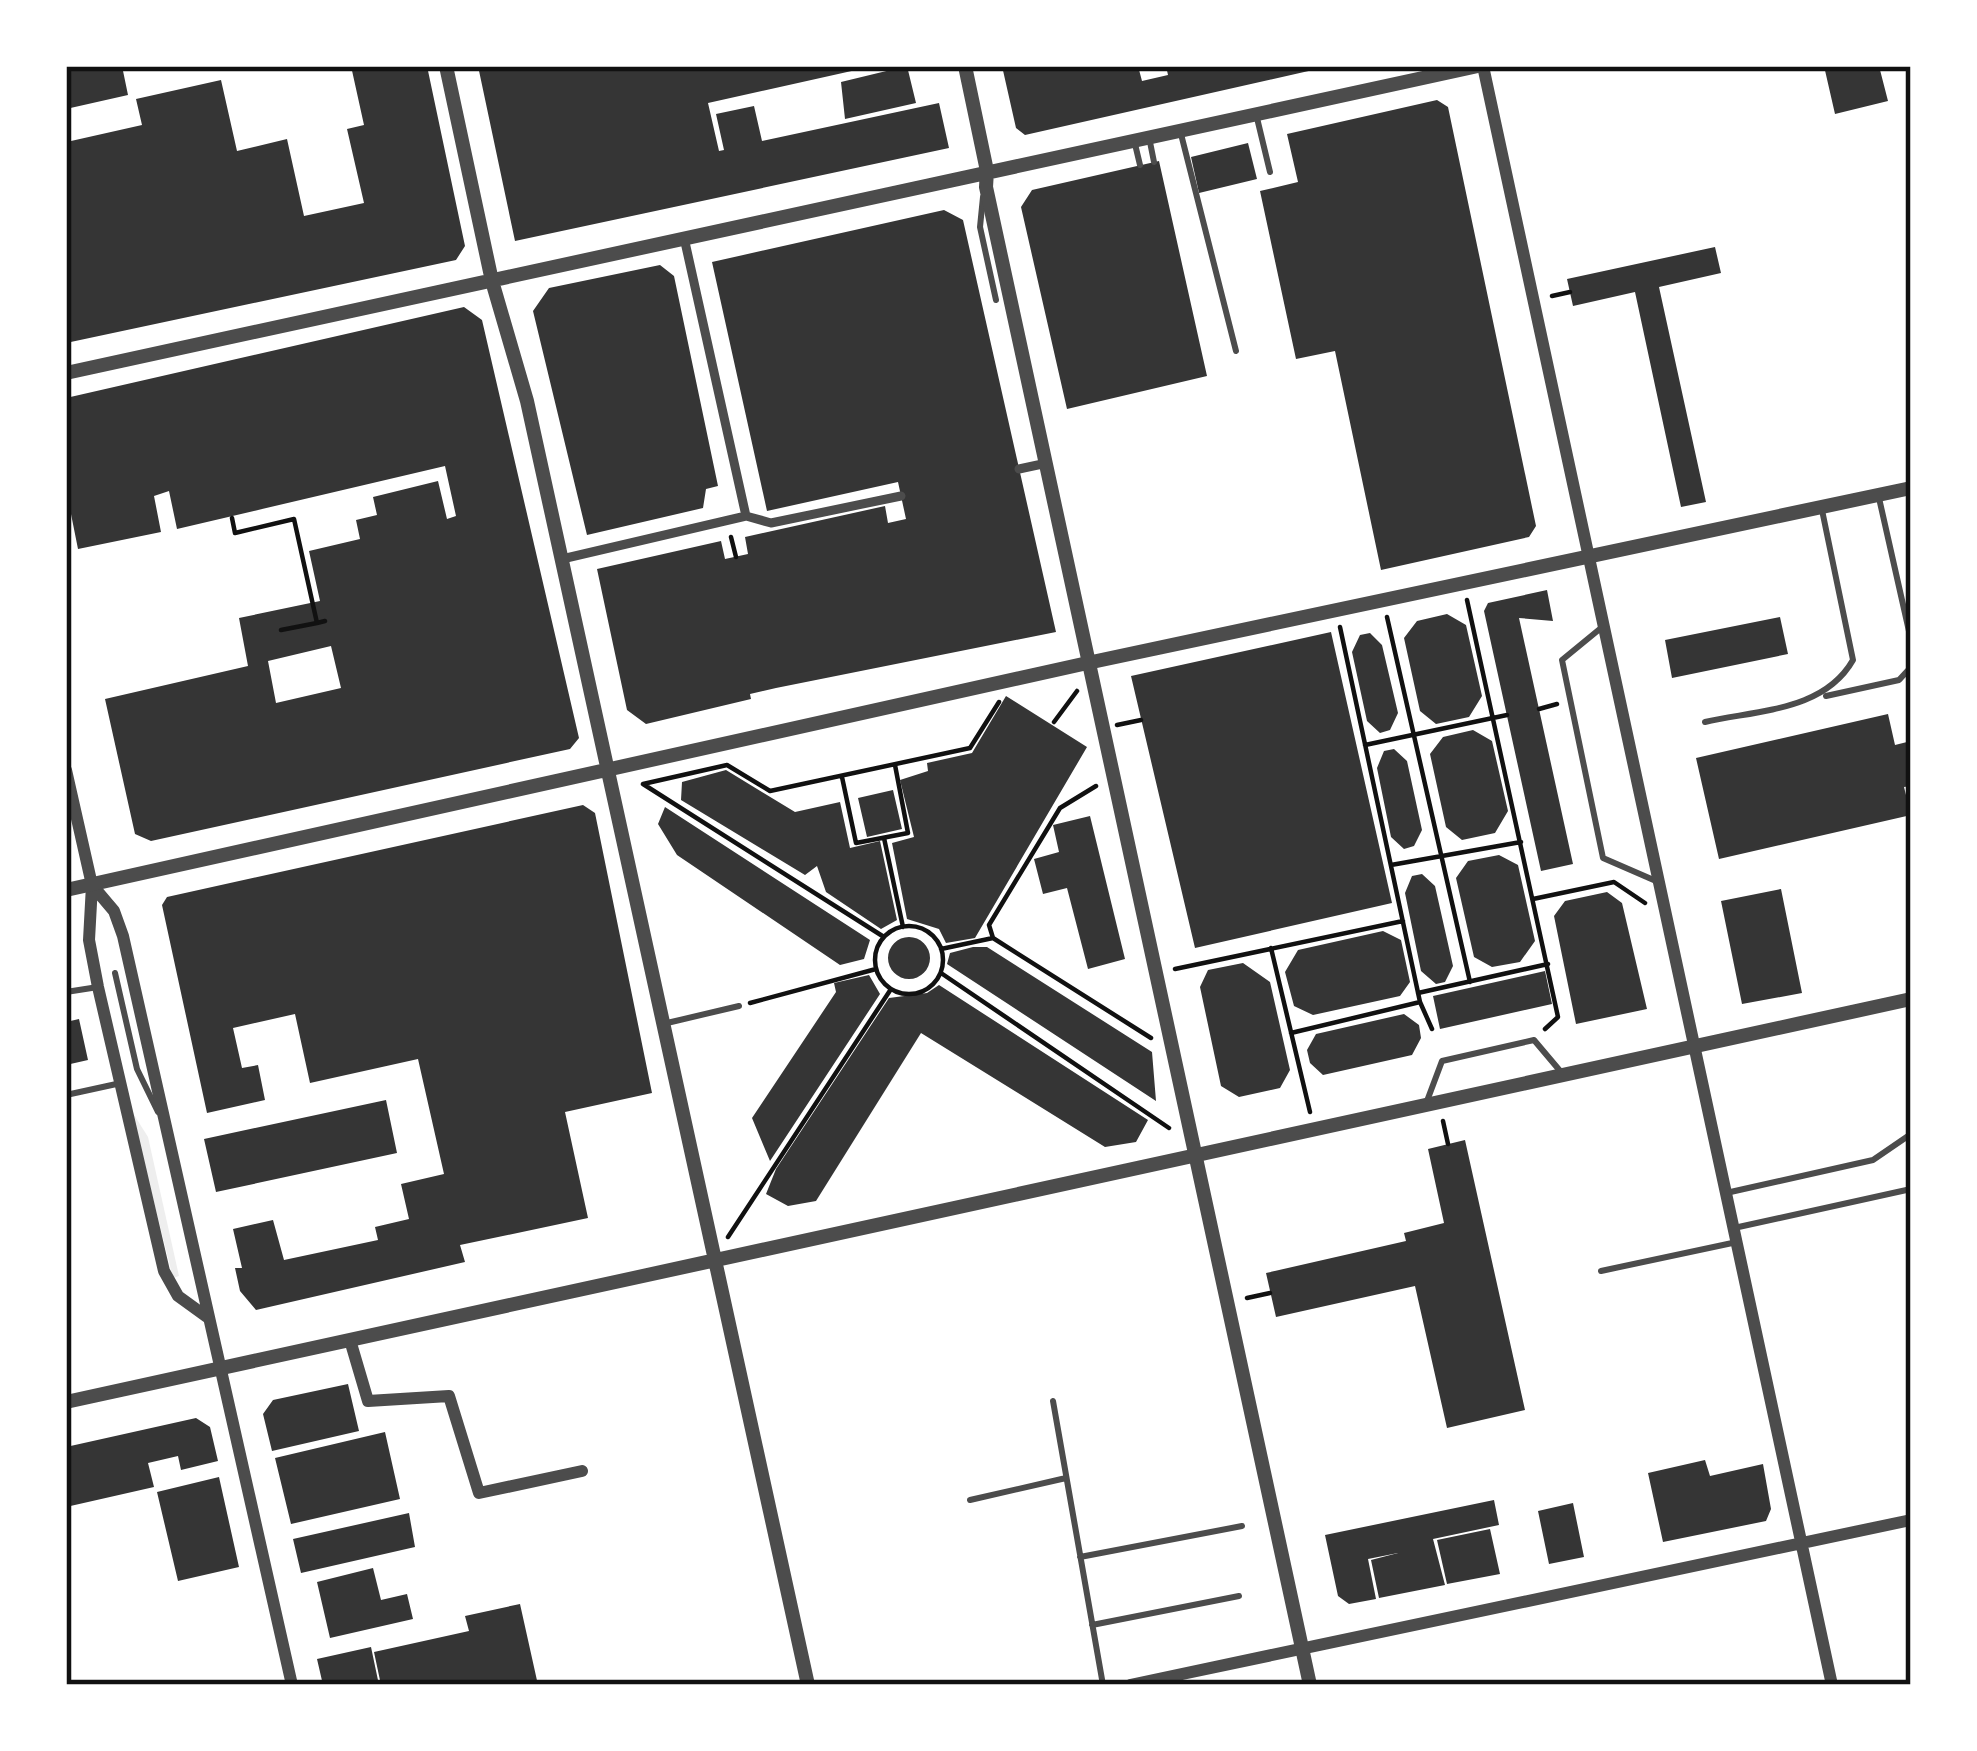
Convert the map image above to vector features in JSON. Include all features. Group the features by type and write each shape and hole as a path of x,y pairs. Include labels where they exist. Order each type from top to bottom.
{"street":[{"path":"446,66 492,281 527,401 808,1685"},
{"path":"965,66 987,171 986,188 1310,1685"},
{"path":"66,373 1480,66 1832,1685"},
{"path":"685,242 746,516"},
{"path":"1019,469 1047,463"},
{"path":"66,890 1092,662 1911,488"},
{"path":"562,559 746,516 771,523 901,496"},
{"path":"66,770 92,885 89,940 98,987 167,1280 206,1317"},
{"path":"92,885 119,923 218,1369 241,1441 292,1685"},
{"path":"66,1402 1911,999"},
{"path":"350,1340 368,1401 448,1396 479,1492 582,1471"},
{"path":"1130,1685 1911,1520"}],"lane":[{"path":"1256,114 1270,172"},
{"path":"1180,130 1236,351"},
{"path":"1142,139 1154,162"},
{"path":"1140,165 1142,139"},
{"path":"986,188 980,227 996,300"},
{"path":"1878,495 1911,640"},
{"path":"1822,507 1853,660 1824,696"},
{"path":"1604,626 1562,660 1598,836 1603,858 1659,882"},
{"path":"1705,722 1899,680 1911,667"},
{"path":"115,973 142,1083 163,1120"},
{"path":"66,992 98,987"},
{"path":"664,1024 739,1006"},
{"path":"1432,1103 1442,1061 1534,1040 1564,1074"},
{"path":"66,1095 121,1083"},
{"path":"1726,1193 1873,1160 1911,1134"},
{"path":"1600,1271 1911,1189"},
{"path":"1053,1401 1103,1685"},
{"path":"970,1500 1066,1478"},
{"path":"1080,1557 1242,1526"},
{"path":"1093,1625 1238,1596"}],"path":[{"path":"232,518 235,533 294,519 321,622 281,631"},
{"path":"1463,583 1558,1017 1534,1040"},
{"path":"1383,600 1470,982"},
{"path":"1336,610 1420,1002 1432,1029"},
{"path":"1341,674 1349,672"},
{"path":"1054,722 1084,682 1071,680"},
{"path":"884,937 643,784 727,765 770,791 970,748 1003,695"},
{"path":"1365,745 1507,715"},
{"path":"842,777 856,843 908,833 895,765"},
{"path":"1101,783 1060,808 989,926 993,938 1150,1035 1155,1055"},
{"path":"884,838 903,926"},
{"path":"1390,866 1521,842"},
{"path":"1533,899 1615,882 1666,911"},
{"path":"1158,972 1403,920"},
{"path":"876,969 884,937 903,926 929,928 941,950 941,973"},
{"path":"941,950 993,938"},
{"path":"1271,948 1314,1128"},
{"path":"1418,993 1547,964"},
{"path":"876,969 891,989 914,994 941,973"},
{"path":"739,1006 876,969"},
{"path":"941,973 1174,1132 1170,1113"},
{"path":"725,1242 891,989"},
{"path":"1291,1033 1420,1002"},
{"path":"1432,1103 1448,1144"},
{"path":"1228,1302 1270,1293"}],"shaded area":[{"path":"131,1110 148,1137 179,1276 173,1278"}],"building":[{"path":"66,66 122,66 128,95 66,109"},
{"path":"351,66 427,66 465,246 456,260 66,343 66,125 71,141 142,125 136,99 221,80 237,151 287,139 304,216 364,203 347,129 364,125"},
{"path":"478,66 874,66 708,103 719,151 724,150 716,114 754,106 762,141 939,103 949,148 515,241"},
{"path":"907,66 916,103 845,119 841,82"},
{"path":"1002,66 1138,66 1142,81 1168,75 1166,66 1313,70 1025,135 1016,128"},
{"path":"1824,66 1879,66 1888,101 1835,114"},
{"path":"1437,100 1448,107 1536,526 1529,537 1381,570 1335,351 1296,359 1260,191 1298,182 1287,134"},
{"path":"1248,143 1257,179 1199,193 1191,157"},
{"path":"1159,161 1207,376 1067,409 1021,207 1032,190"},
{"path":"944,210 963,220 1056,632 776,688 750,694 751,699 646,724 627,710 597,569 721,541 725,559 748,554 745,537 885,506 888,523 906,519 898,482 767,511 712,262"},
{"path":"1715,247 1721,273 1659,287 1706,502 1681,507 1635,292 1573,306 1567,279"},
{"path":"660,265 674,276 718,486 706,489 703,508 587,535 533,311 549,288"},
{"path":"464,307 482,320 579,738 570,749 151,841 135,834 105,699 248,666 239,618 320,601 309,551 360,539 356,520 377,515 373,497 438,481 447,519 456,516 445,466 177,529 169,491 154,496 161,532 78,549 66,489 66,398","holes":["331,646 341,688 276,703 268,661"]},
{"path":"1547,590 1553,621 1519,618 1573,864 1541,871 1484,611 1488,603"},
{"path":"1447,614 1466,625 1482,696 1469,717 1436,724 1420,711 1404,638 1417,621"},
{"path":"1780,617 1788,654 1672,678 1665,640"},
{"path":"1331,632 1392,903 1195,948 1131,676"},
{"path":"1370,633 1382,645 1398,713 1390,730 1380,733 1367,721 1352,652 1360,635"},
{"path":"1006,696 1087,747 975,938 946,943 939,929 907,919 892,843 914,837 900,780 928,771 927,763 972,753"},
{"path":"1888,714 1895,745 1911,741 1911,786 1904,787 1911,815 1719,859 1696,758"},
{"path":"1473,730 1492,741 1508,811 1495,833 1462,840 1446,827 1430,754 1443,737"},
{"path":"1394,749 1407,761 1422,830 1414,846 1404,849 1391,837 1377,768 1384,751"},
{"path":"726,770 795,812 840,802 850,848 880,841 897,920 881,929 826,892 817,866 805,875 681,800 682,782"},
{"path":"893,790 902,829 867,837 858,798"},
{"path":"583,805 595,813 652,1093 565,1112 588,1218 460,1245 465,1262 256,1310 240,1291 235,1268 242,1268 233,1229 273,1220 284,1260 378,1240 375,1227 409,1219 401,1184 444,1174 418,1059 310,1083 295,1014 233,1028 242,1068 258,1065 265,1100 207,1113 162,905 167,897"},
{"path":"665,807 870,940 864,959 840,965 677,855 658,824"},
{"path":"1090,816 1125,959 1088,969 1067,888 1043,894 1034,859 1059,852 1053,825"},
{"path":"1499,855 1518,865 1535,941 1520,962 1492,967 1474,957 1456,878 1468,861"},
{"path":"1422,874 1435,886 1453,966 1445,982 1436,984 1421,971 1405,893 1412,876"},
{"path":"1781,889 1802,993 1742,1004 1721,901"},
{"path":"1607,892 1622,903 1647,1009 1576,1024 1554,916 1565,901"},
{"path":"1383,931 1401,940 1410,982 1400,996 1313,1015 1294,1006 1285,972 1298,950"},
{"path":"909,937 924,943 930,958 924,973 909,979 894,973 888,958 894,943"},
{"path":"987,947 1152,1052 1156,1101 947,964 950,953"},
{"path":"1243,963 1270,982 1290,1070 1280,1088 1239,1097 1221,1086 1200,987 1208,970"},
{"path":"1545,971 1552,1004 1440,1029 1433,996"},
{"path":"869,975 880,994 770,1161 752,1118 836,992 834,983"},
{"path":"939,985 1148,1120 1136,1142 1105,1147 921,1033 816,1201 788,1206 766,1194 776,1169 889,998 927,993"},
{"path":"1404,1014 1419,1025 1421,1038 1412,1055 1323,1075 1310,1063 1307,1050 1316,1034"},
{"path":"79,1019 88,1060 66,1065 66,1022"},
{"path":"386,1100 397,1153 216,1192 204,1139"},
{"path":"1465,1140 1525,1410 1447,1428 1415,1286 1276,1317 1266,1273 1406,1241 1404,1233 1444,1223 1428,1149"},
{"path":"348,1384 359,1431 272,1451 263,1414 273,1400"},
{"path":"196,1418 210,1427 218,1461 181,1470 178,1456 148,1463 154,1487 66,1507 66,1447"},
{"path":"385,1432 400,1499 291,1524 275,1458"},
{"path":"1705,1460 1710,1476 1763,1464 1771,1509 1766,1521 1663,1542 1648,1473"},
{"path":"219,1477 239,1567 178,1581 157,1492"},
{"path":"1494,1500 1499,1525 1433,1539 1445,1585 1379,1598 1371,1560 1398,1553 1368,1559 1376,1599 1349,1604 1338,1596 1325,1535"},
{"path":"1573,1503 1584,1557 1549,1564 1538,1511"},
{"path":"409,1513 415,1547 301,1573 293,1539"},
{"path":"1490,1529 1500,1574 1447,1584 1437,1540"},
{"path":"373,1568 381,1600 407,1594 413,1619 330,1638 317,1582"},
{"path":"520,1604 538,1685 381,1685 374,1652 469,1631 465,1616"},
{"path":"371,1647 379,1685 323,1685 317,1659"}]}
